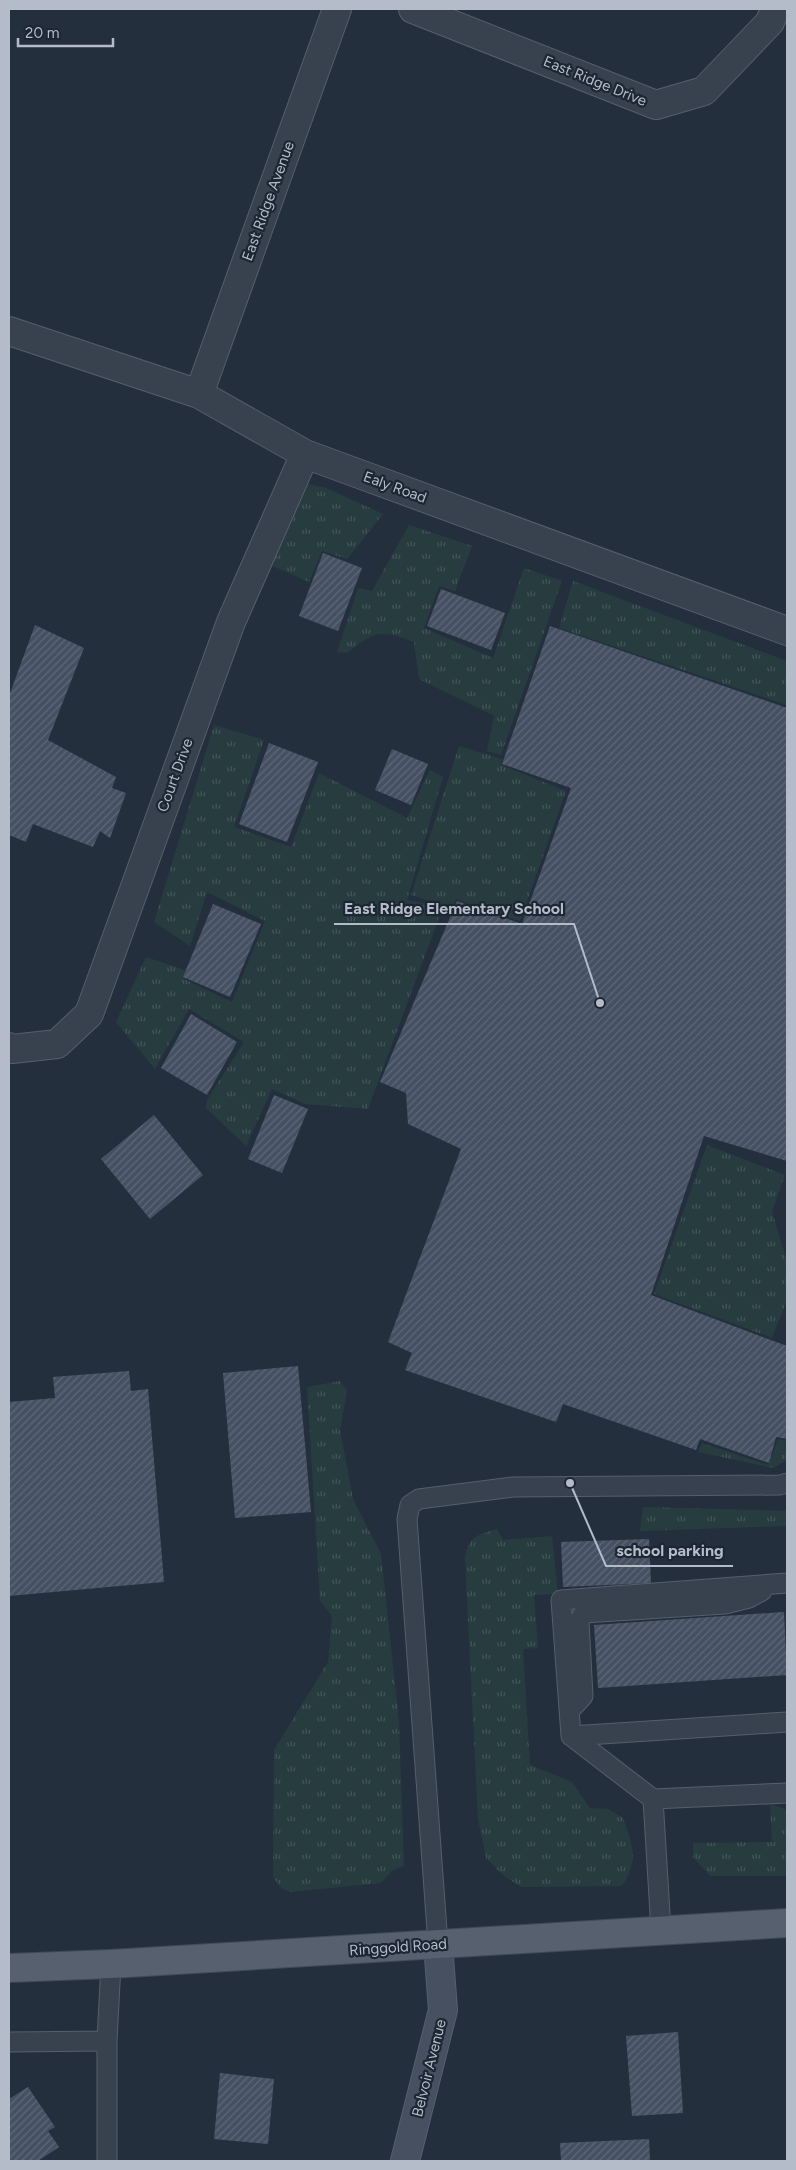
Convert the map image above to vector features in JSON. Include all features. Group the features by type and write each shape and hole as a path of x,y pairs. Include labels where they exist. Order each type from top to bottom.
{"main road":[{"name":"Ringgold Road","path":"9,1968 111,1964 787,1923"}],"street":[{"name":"East Ridge Avenue","path":"199,394 337,9"},
{"name":"East Ridge Drive","path":"412,9 656,105 704,91 777,20"},
{"name":"Ealy Road","path":"9,330 199,394 305,454 787,631"},
{"name":"Court Drive","path":"9,1047 12,1049 57,1044 89,1014 231,622 305,454"},
{"name":"Belvoir Avenue","path":"405,2161 443,2010 438,1944"}],"lane":[{"path":"438,1944 407,1519 410,1505 420,1499 513,1487 780,1485 787,1483"},
{"path":"571,1736 561,1600 781,1584"},
{"path":"570,1710 583,1696 579,1621 584,1613 724,1604 749,1598 781,1584"},
{"path":"571,1736 787,1722"},
{"path":"571,1736 653,1799 787,1793"},
{"path":"653,1799 661,1930"},
{"path":"107,2161 107,2041 111,1964"},
{"path":"9,2042 107,2041"}],"green space":[{"path":"306,484 324,487 383,514 347,559 322,551 309,582 268,564"},
{"path":"409,525 472,546 455,591 439,586 424,628 493,658 524,568 562,581 501,755 487,751 494,716 419,679 414,642 393,635 378,634 364,640 347,653 337,652 358,588 372,591"},
{"path":"573,581 787,661 787,705 559,628"},
{"path":"214,725 264,740 234,827 291,847 319,773 407,818 430,770 443,777 407,900 443,907 368,1109 305,1104 272,1089 246,1146 206,1108 207,1100 244,1042 189,1009 155,1069 116,1022 146,957 185,970 184,979 232,1002 265,921 207,892 190,946 154,922"},
{"path":"459,746 502,759 501,765 566,791 520,921 456,899 452,908 411,895"},
{"path":"707,1145 785,1175 772,1211 787,1262 787,1300 772,1338 654,1294"},
{"path":"340,1381 347,1391 340,1430 353,1499 381,1554 399,1721 404,1866 393,1870 381,1883 290,1892 281,1888 273,1877 274,1750 328,1662 332,1616 320,1601 307,1387"},
{"path":"778,1439 787,1441 787,1460 773,1468 698,1452 702,1443 768,1465"},
{"path":"643,1507 787,1511 787,1526 640,1531"},
{"path":"497,1529 503,1540 552,1536 558,1594 534,1595 538,1648 523,1649 530,1765 572,1782 590,1808 608,1809 623,1818 633,1853 631,1868 622,1886 521,1887 504,1876 486,1858 478,1819 465,1559 471,1541 479,1535"},
{"path":"770,1804 787,1810 787,1876 710,1876 693,1857 693,1843 772,1842"}],"building":[{"path":"323,553 362,568 338,631 299,616"},
{"path":"441,589 505,613 491,650 427,626"},
{"path":"35,625 84,648 48,740 116,777 112,788 126,793 110,838 100,831 93,847 33,824 26,842 9,835 9,696"},
{"path":"550,626 787,708 787,1161 704,1136 651,1295 787,1346 787,1439 776,1437 769,1463 700,1439 696,1450 563,1404 556,1422 405,1370 412,1353 388,1342 461,1149 408,1124 406,1093 380,1082 457,901 522,924 571,788 502,764"},
{"path":"269,743 318,762 287,842 239,824"},
{"path":"392,749 428,764 411,805 375,790"},
{"path":"213,904 261,924 230,997 183,977"},
{"path":"191,1014 237,1042 207,1095 161,1068"},
{"path":"274,1095 308,1109 282,1173 248,1159"},
{"path":"154,1115 203,1175 150,1219 101,1159"},
{"path":"298,1366 311,1512 235,1518 223,1373"},
{"path":"129,1371 131,1391 148,1389 164,1582 9,1596 9,1402 55,1398 53,1377"},
{"path":"649,1539 651,1583 563,1587 561,1542"},
{"path":"784,1612 787,1675 598,1688 594,1625"},
{"path":"678,2032 683,2113 632,2116 626,2036"},
{"path":"220,2073 274,2079 268,2144 214,2139"},
{"path":"28,2087 55,2127 48,2131 59,2147 38,2161 9,2161 9,2099"},
{"path":"649,2139 650,2161 561,2161 560,2143"}],"place":[{"name":"East Ridge Elementary School","path":"600,1003"},
{"name":"school parking","path":"570,1483"}]}
